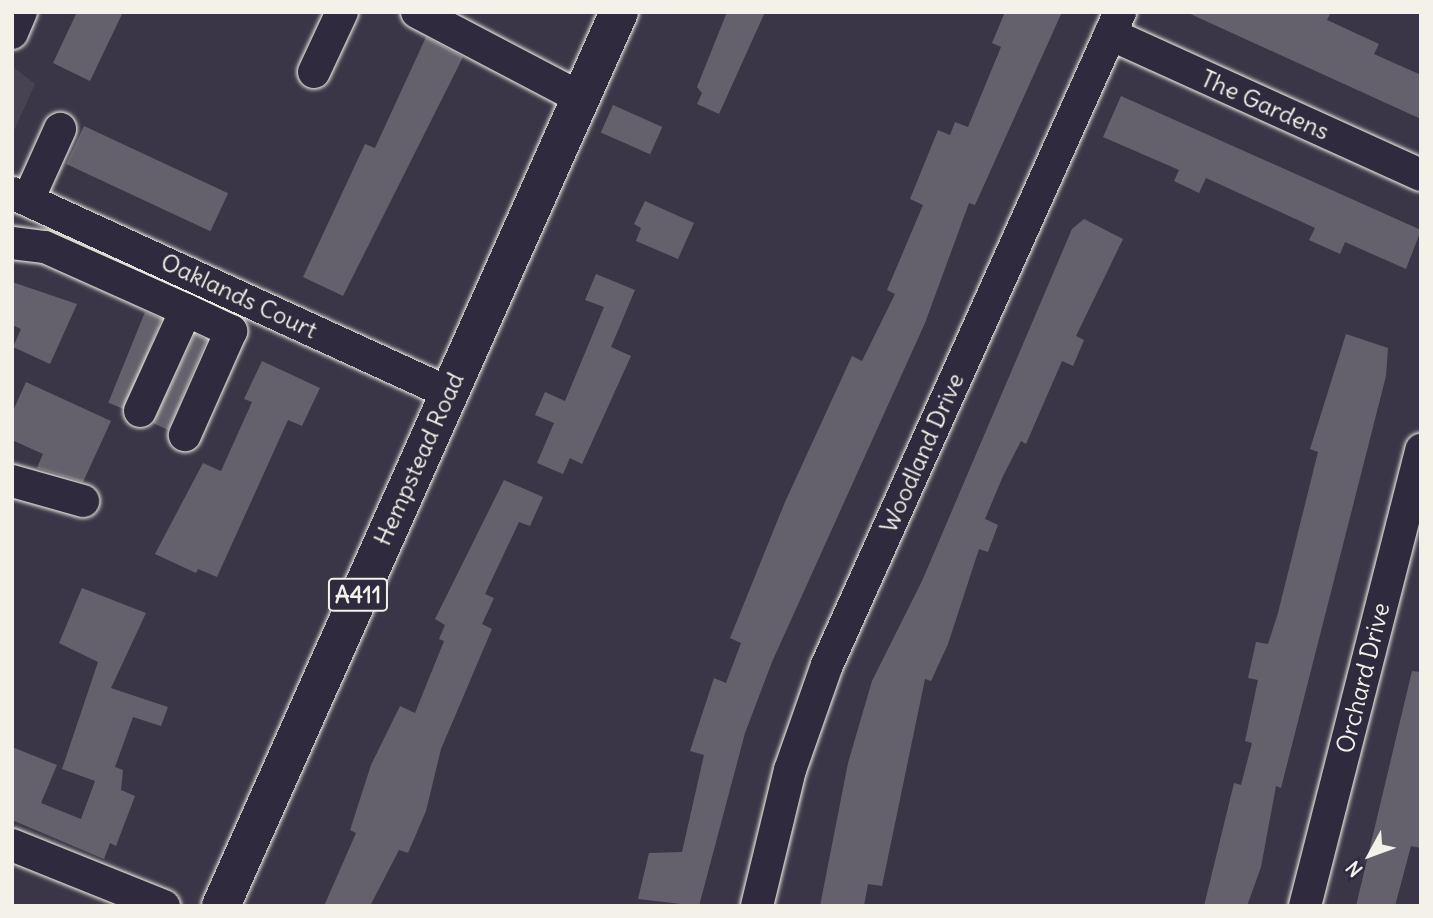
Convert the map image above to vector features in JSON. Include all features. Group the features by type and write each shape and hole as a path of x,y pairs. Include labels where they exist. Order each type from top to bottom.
{"main road":[{"name":"Hempstead Road","path":"221,906 619,12"}],"street":[{"path":"12,33 21,12"},
{"path":"314,72 342,12"},
{"path":"417,12 581,98"},
{"name":"The Gardens","path":"1115,23 1421,175"},
{"name":"Woodland Drive","path":"757,906 790,770 827,665 1115,23"},
{"path":"20,196 60,129"},
{"name":"Oaklands Court","path":"20,196 449,393"},
{"path":"12,243 45,247 231,331 185,435"},
{"path":"140,411 186,310"},
{"name":"Orchard Drive","path":"1304,906 1421,450"},
{"path":"12,481 83,501"},
{"path":"12,845 164,906"}],"shaded area":[{"path":"12,66 35,84 12,135"}],"building":[{"path":"77,12 123,12 90,81 53,63"},
{"path":"727,12 765,12 719,114 697,104 702,93 697,87"},
{"path":"1005,12 1062,12 975,205 969,203 925,323 772,662 745,733 699,906 638,899 649,853 682,852 704,755 690,751 714,678 726,683 741,643 730,638 785,502 852,356 862,361 895,294 887,290 923,205 910,199 938,130 950,135 955,122 968,127 1001,47 992,43"},
{"path":"1186,12 1331,12 1327,20 1379,44 1374,54 1421,75 1421,119"},
{"path":"426,37 463,57 343,296 303,277 365,144 375,148"},
{"path":"1121,96 1421,230 1406,269 1345,242 1340,254 1309,240 1315,228 1206,178 1199,193 1174,181 1179,170 1103,137"},
{"path":"613,105 662,127 650,154 601,132"},
{"path":"84,126 228,193 210,231 66,164"},
{"path":"645,201 694,223 678,259 636,241 641,228 634,224"},
{"path":"1084,219 1123,239 1076,336 1084,340 1073,366 1062,361 1026,444 1021,441 1003,476 985,519 998,525 988,552 979,549 948,644 931,681 925,679 882,886 868,884 864,906 820,906 848,763 872,681 922,581 1072,229"},
{"path":"596,274 635,290 611,347 631,356 582,464 570,458 563,474 537,463 554,423 535,415 545,392 565,401 604,307 585,300"},
{"path":"12,282 77,304 50,364 13,347 21,329 12,325"},
{"path":"145,312 162,319 125,410 108,403"},
{"path":"195,334 207,340 168,430 153,423"},
{"path":"1346,334 1388,348 1386,376 1281,788 1276,786 1261,867 1247,906 1204,906 1234,783 1241,785 1252,743 1245,741 1258,680 1248,678 1256,642 1268,644 1278,613 1318,452 1310,449"},
{"path":"262,361 320,388 302,426 288,420 217,577 198,569 196,573 155,554 203,463 221,471 252,402 244,399"},
{"path":"26,382 111,421 83,482 37,468 43,454 12,440 12,413"},
{"path":"504,480 543,497 530,526 519,522 485,594 494,598 482,624 492,629 441,749 426,811 408,853 399,850 370,906 324,906 356,833 350,830 371,765 400,706 415,713 444,641 439,639 445,625 435,619"},
{"path":"82,588 146,613 111,688 168,707 161,726 133,717 115,767 123,770 121,790 135,796 116,846 110,843 104,859 12,820 12,747 57,765 41,803 81,819 95,781 62,769 98,662 59,643"},
{"path":"1412,671 1421,672 1421,848 1411,846 1395,906 1356,906"}]}
